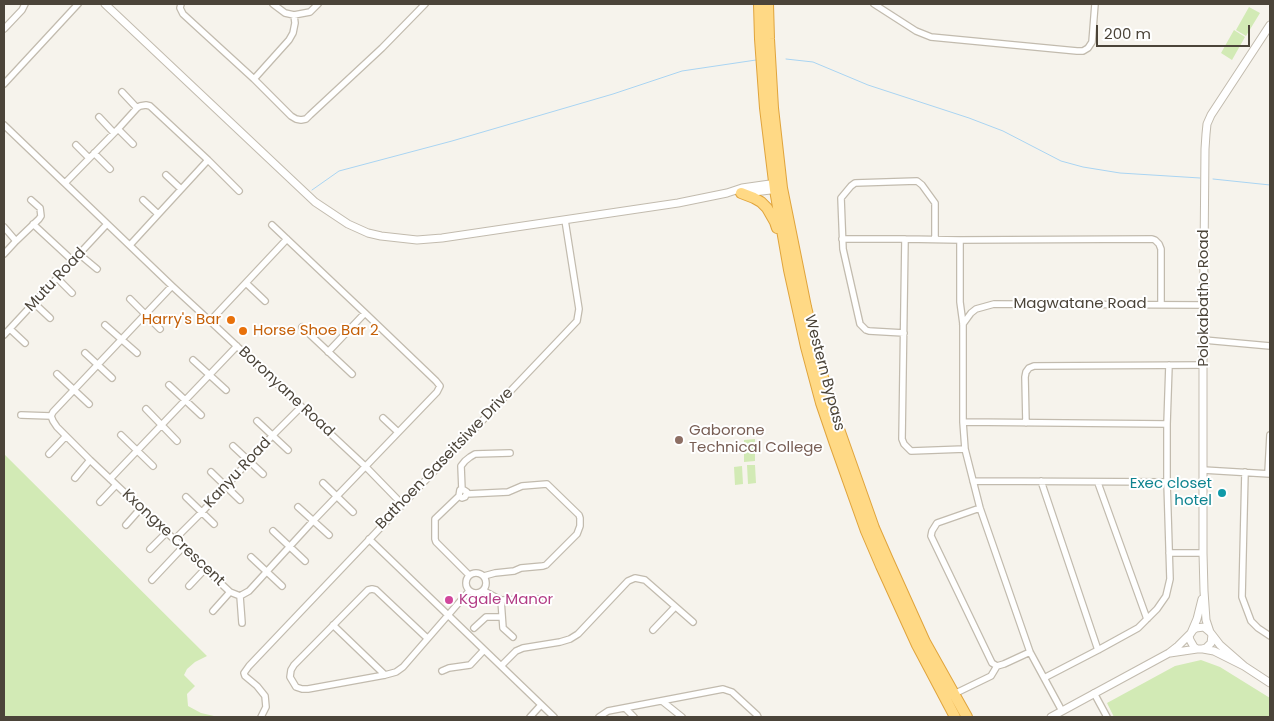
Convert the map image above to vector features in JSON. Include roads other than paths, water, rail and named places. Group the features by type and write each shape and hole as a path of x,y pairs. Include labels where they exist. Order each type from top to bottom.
{"highway":[{"name":"Western Bypass","path":"759,4 765,108 789,270 806,347 822,403 880,566 917,645 961,716"},
{"name":"Western Bypass","path":"768,4 768,39 778,186 828,398 874,528 925,642 954,694 961,716"},
{"path":"741,193 761,202 772,215 789,270"}],"street":[{"path":"4,29 22,10 25,4"},
{"path":"4,84 78,4"},
{"path":"105,4 315,202 348,224 368,233 418,240 442,238 678,203 742,188 778,186"},
{"path":"273,4 285,13 294,15 310,12 318,4"},
{"path":"181,6 183,14 254,78 291,116 301,120 306,119 368,62 425,4"},
{"path":"874,4 916,32 931,37 1077,51 1083,51 1092,42 1095,4"},
{"path":"254,78 289,40 295,23 294,15"},
{"name":"Polokabatho Road","path":"1204,591 1203,365 1205,149 1207,124 1270,24"},
{"path":"122,92 137,108"},
{"path":"65,183 137,108 144,105 150,106 239,191"},
{"path":"99,117 134,144"},
{"name":"Boronyane Road","path":"4,125 172,286 366,467 402,504"},
{"path":"76,145 110,169"},
{"path":"130,245 208,160"},
{"path":"166,175 181,189"},
{"path":"904,333 869,331 860,324 844,255 841,198 855,183 917,181 935,203 935,239"},
{"path":"727,193 741,193 778,186"},
{"path":"4,254 39,219 40,208 31,200"},
{"path":"143,200 158,214"},
{"name":"Bathoen Gaseitsiwe Drive","path":"262,717 266,707 265,696 244,673 256,658 577,321 579,309 565,220"},
{"path":"34,224 73,261"},
{"name":"Mutu Road","path":"4,335 107,224"},
{"path":"272,224 365,312 328,352"},
{"path":"4,228 16,241"},
{"path":"210,321 287,239"},
{"path":"842,239 1155,240 1161,249 1161,305"},
{"path":"905,239 902,439 911,451 965,449"},
{"path":"960,240 960,302 963,324 962,422 965,449 980,508 1030,652 1062,711"},
{"path":"79,254 97,269"},
{"path":"57,278 72,293"},
{"path":"246,283 266,301"},
{"path":"21,415 52,416 53,412 172,286"},
{"path":"130,299 160,329"},
{"path":"34,303 50,318"},
{"name":"Magwatane Road","path":"963,324 976,309 994,304 1204,305"},
{"name":"Kxongxe Crescent","path":"52,416 53,421 66,436 116,485 230,592 240,596 249,591 437,392 440,386 365,312"},
{"path":"105,325 137,353"},
{"path":"302,327 352,374"},
{"path":"10,329 25,343"},
{"path":"1204,340 1270,346"},
{"path":"110,479 237,346"},
{"path":"85,353 112,378"},
{"path":"193,360 226,390"},
{"path":"1044,678 1138,628 1166,596 1170,579 1166,424 1169,365"},
{"path":"1026,423 1025,377 1029,368 1034,366 1203,365"},
{"path":"57,374 88,404"},
{"path":"169,385 201,414"},
{"name":"Kanyu Road","path":"174,540 301,407"},
{"path":"146,409 177,441"},
{"path":"383,418 398,432"},
{"path":"257,421 288,450"},
{"path":"962,422 1166,424"},
{"path":"121,435 153,466"},
{"path":"1203,470 1269,473 1270,435"},
{"path":"49,454 66,436"},
{"path":"233,446 263,474"},
{"path":"462,493 461,466 470,456 475,454 510,453"},
{"path":"74,478 90,460"},
{"path":"211,472 240,500"},
{"path":"1245,472 1242,597 1251,621 1270,636"},
{"path":"973,481 1167,482"},
{"path":"1042,481 1098,650"},
{"path":"323,483 353,512"},
{"path":"1098,483 1147,619"},
{"path":"469,576 435,539 435,519 462,493 508,492 522,486 547,484 579,515 580,526 577,534 546,565 484,576 477,573 469,576 466,583 469,591 476,594 484,591 487,584 484,576"},
{"path":"100,502 116,485"},
{"path":"186,497 214,524"},
{"path":"298,507 329,535"},
{"path":"126,525 141,508"},
{"path":"980,508 937,523 932,530 931,536 992,663 997,666"},
{"path":"273,531 305,562"},
{"path":"150,549 167,532"},
{"path":"369,539 554,717"},
{"path":"152,580 183,547"},
{"path":"1169,553 1203,553"},
{"path":"251,557 282,586"},
{"path":"189,586 205,569"},
{"path":"501,666 516,651 523,648 560,642 578,634 628,581 635,578 645,580 693,622"},
{"path":"427,638 376,590 368,590 294,665 290,678 296,687 308,689 396,672 403,667 469,591"},
{"path":"484,591 501,600 540,599"},
{"path":"1204,591 1197,619 1191,633 1191,644 1200,649 1214,651 1244,666"},
{"path":"1169,654 1206,648 1211,643 1211,633 1206,620 1204,591"},
{"path":"213,611 230,592"},
{"path":"240,596 242,623"},
{"path":"501,600 503,628 513,637"},
{"path":"653,630 676,607"},
{"path":"474,628 486,617 502,617"},
{"path":"333,625 386,675"},
{"path":"1051,717 1169,654 1193,630 1200,627 1204,627 1227,652 1270,684"},
{"path":"442,671 470,665 484,650"},
{"path":"954,694 991,676 997,666 1030,652"},
{"path":"599,717 608,710 723,689 732,692 758,717"},
{"path":"1094,693 1107,717"},
{"path":"662,701 682,717"},
{"path":"530,717 541,705"},
{"path":"624,708 634,717"}],"waterway":[{"path":"786,59 813,62 868,85 969,118 1003,131 1061,161 1120,173 1200,178"},
{"path":"312,190 339,171 452,141 613,94 682,71 756,60"},
{"path":"1213,179 1270,185"}],"place":[{"name":"Harry's Bar","path":"231,320"},
{"name":"Horse Shoe Bar 2","path":"243,331"},
{"name":"Gaborone Technical College","path":"679,440"},
{"name":"Exec closet hotel","path":"1222,493"},
{"name":"Kgale Manor","path":"449,600"}]}
